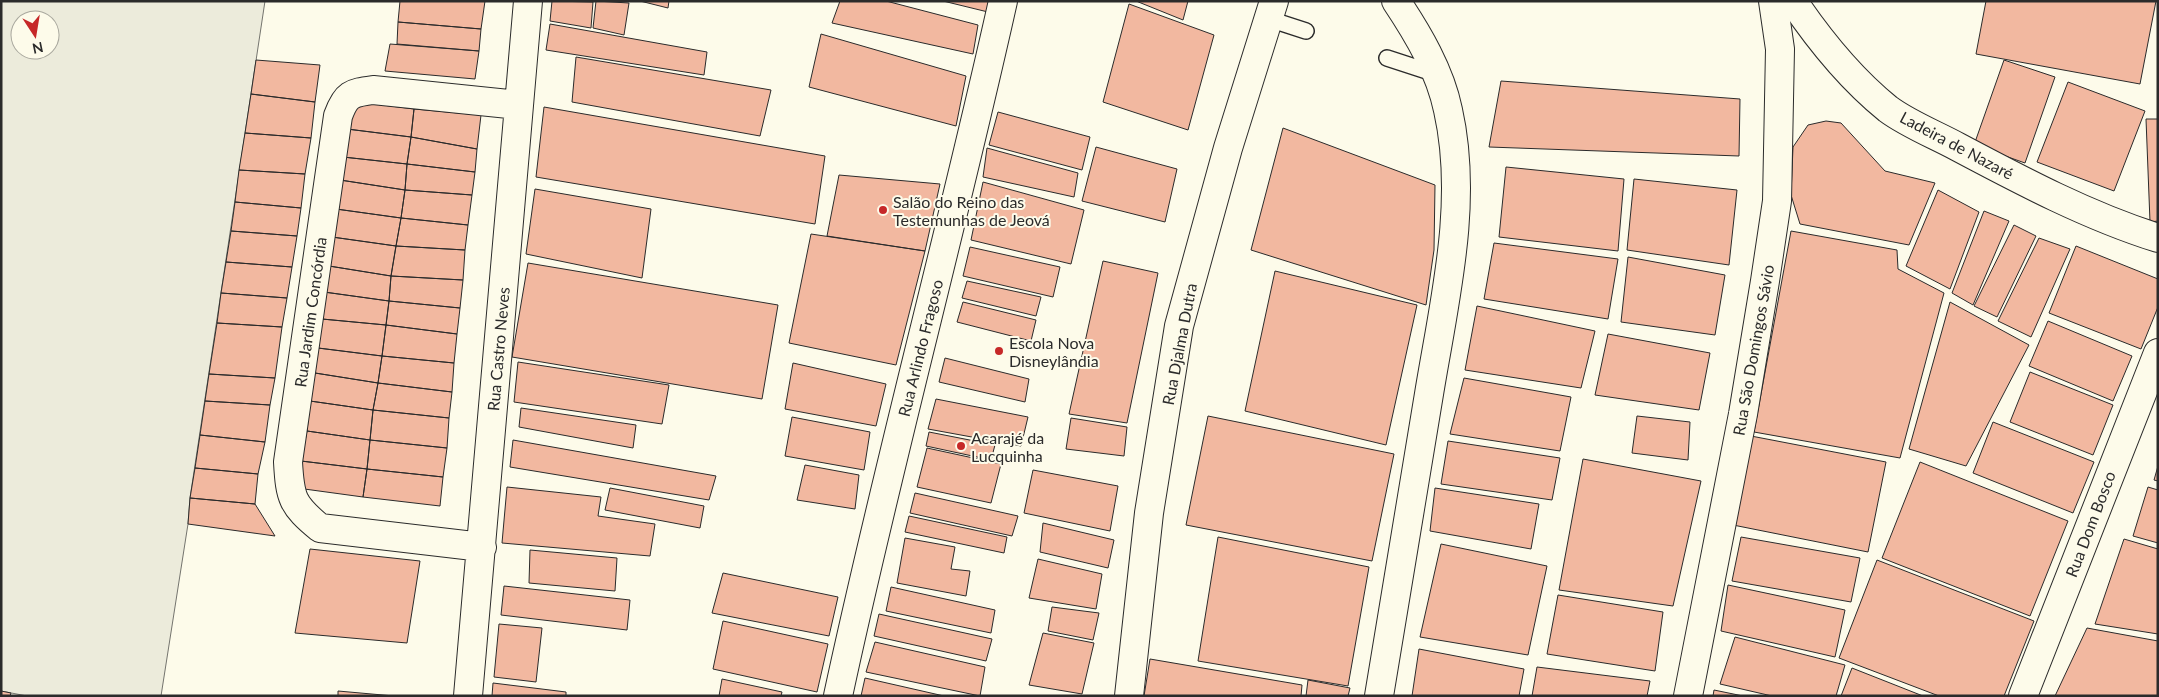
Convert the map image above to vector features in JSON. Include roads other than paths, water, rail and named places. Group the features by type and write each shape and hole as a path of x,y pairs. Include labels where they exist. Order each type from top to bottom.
{"street":[{"name":"Rua Castro Neves","path":"468,696 528,1"},
{"name":"Rua Arlindo Fragoso","path":"838,696 864,577 926,327 1003,1"},
{"path":"1379,696 1446,289 1456,202 1454,145 1448,108 1436,74 1415,30 1396,1"},
{"name":"Rua São Domingos Sávio","path":"1688,696 1743,414 1776,201 1780,50 1773,1"},
{"name":"Ladeira de Nazaré","path":"1794,1 1812,29 1846,70 1889,110 2002,170 2095,214 2158,238"},
{"name":"Rua Djalma Dutra","path":"1129,696 1149,513 1179,326 1228,148 1271,10"},
{"name":"Rua Jardim Concórdia","path":"482,547 320,528 299,511 289,486 288,462 338,116 343,100 357,92 373,90 519,105"},
{"name":"Rua Dom Bosco","path":"2023,696 2158,353"}],"lane":[{"path":"1271,10 1306,31"},
{"path":"1387,58 1436,74"}],"place":[{"name":"Salão do Reino das Testemunhas de Jeová","path":"883,210"},
{"name":"Escola Nova Disneylândia","path":"999,351"},
{"name":"Acarajé da Lucquinha","path":"961,446"}]}
